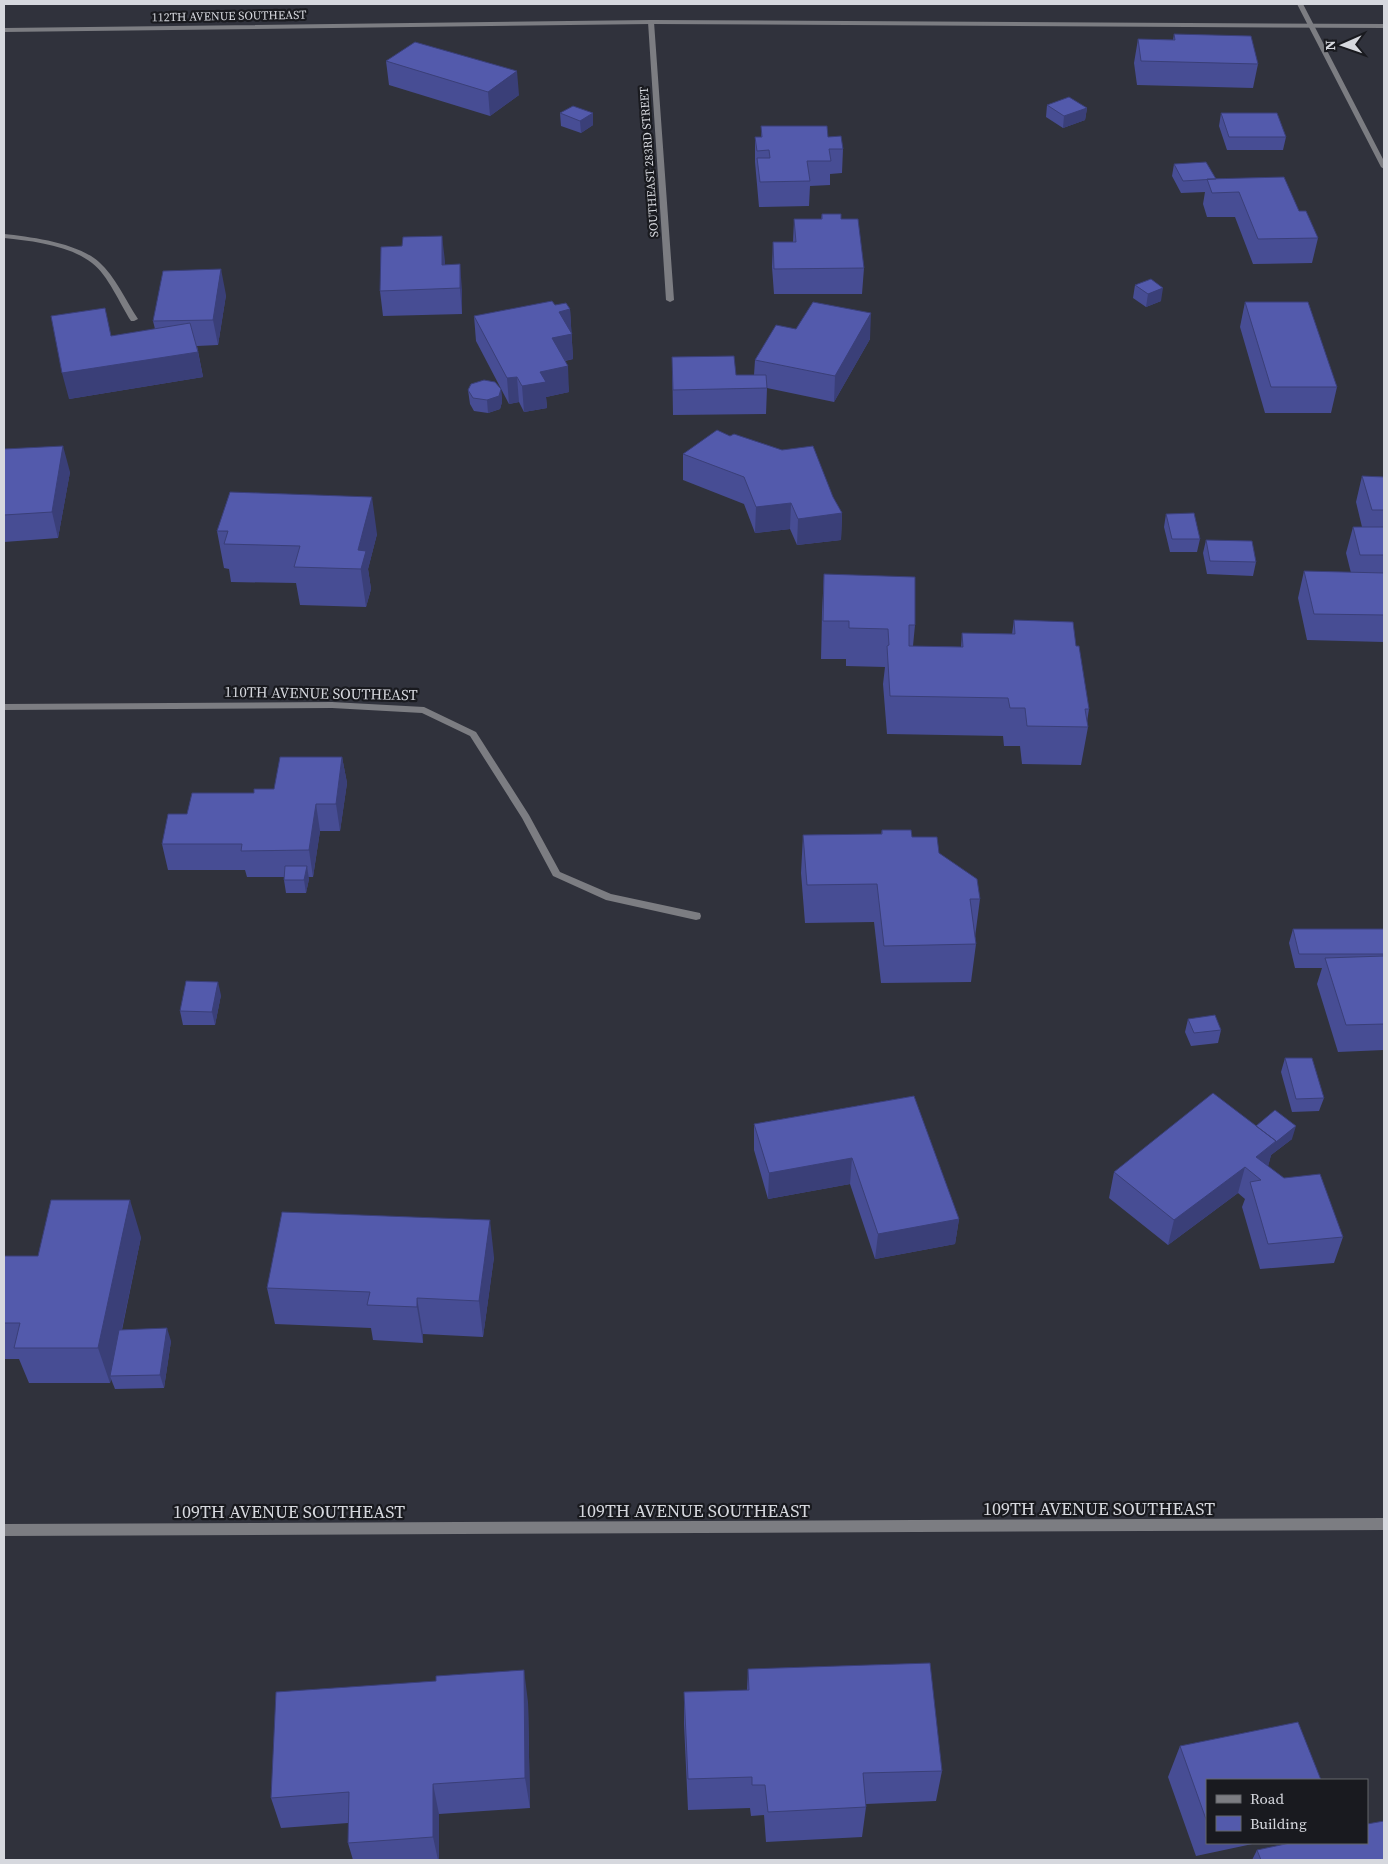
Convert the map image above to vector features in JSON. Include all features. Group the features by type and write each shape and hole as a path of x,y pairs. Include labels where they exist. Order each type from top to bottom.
{"street":[{"path":"1300,4 1384,167"},
{"name":"112TH AVENUE SOUTHEAST","path":"4,30 651,22 1384,26"},
{"name":"SOUTHEAST 283RD STREET","path":"651,22 670,300"},
{"path":"4,236 23,237 75,252 96,263 134,319"},
{"name":"110TH AVENUE SOUTHEAST","path":"4,707 332,705 424,710 474,734 526,817 556,874 609,897 696,916"},
{"name":"109TH AVENUE SOUTHEAST","path":"4,1530 1384,1524"}],"building":[{"path":"1174,34 1251,36 1258,64 1141,61 1138,39 1175,40"},
{"path":"415,42 517,71 488,92 386,61"},
{"path":"1069,97 1087,108 1064,116 1047,105"},
{"path":"573,106 593,113 580,121 560,113"},
{"path":"1221,113 1277,113 1286,137 1229,137"},
{"path":"761,126 827,126 828,137 841,136 843,149 829,149 831,161 807,161 810,181 760,182 757,158 770,158 769,150 757,151 755,137 762,137"},
{"path":"1206,162 1216,179 1183,181 1174,164"},
{"path":"1284,177 1299,211 1306,211 1318,238 1258,239 1239,192 1212,193 1207,179"},
{"path":"822,214 841,214 841,219 858,219 864,268 774,269 773,242 796,242 794,219 822,219"},
{"path":"442,236 442,265 460,264 460,288 380,291 381,247 402,246 403,237"},
{"path":"221,269 213,320 153,321 163,271"},
{"path":"1151,279 1163,288 1148,294 1135,285"},
{"path":"552,301 555,305 566,303 570,309 559,312 572,334 552,338 568,366 540,372 546,382 522,386 517,377 507,378 474,316"},
{"path":"813,302 871,313 835,376 755,360 776,325 796,329"},
{"path":"1245,302 1308,302 1337,387 1271,387"},
{"path":"105,308 111,336 190,323 198,352 62,373 51,316"},
{"path":"734,356 736,375 766,375 767,388 673,390 672,357"},
{"path":"484,380 495,382 501,389 499,396 487,400 473,398 468,390 471,384"},
{"path":"717,430 730,436 734,434 782,450 813,446 833,497 842,513 798,519 791,503 756,507 744,477 683,454"},
{"path":"63,446 52,512 4,515 4,449"},
{"path":"1362,476 1384,477 1384,510 1372,510"},
{"path":"230,492 372,497 358,550 366,551 361,569 294,567 300,546 224,544 228,531 217,531"},
{"path":"1194,513 1200,539 1172,539 1166,514"},
{"path":"1353,527 1384,527 1384,555 1360,555"},
{"path":"1206,540 1252,541 1256,562 1210,561"},
{"path":"1304,571 1384,573 1384,615 1314,614"},
{"path":"824,574 915,577 915,625 909,625 909,646 963,647 962,633 1015,634 1014,620 1073,622 1076,646 1079,646 1089,709 1085,709 1088,727 1027,726 1025,708 1010,708 1008,698 890,696 887,646 889,645 888,629 849,628 849,621 823,621"},
{"path":"280,757 342,757 336,804 316,804 309,850 241,851 242,844 162,844 168,814 187,814 192,793 254,793 254,789 274,789"},
{"path":"882,830 911,830 912,837 937,837 939,853 977,879 980,899 970,899 976,944 884,946 877,884 807,885 803,835 882,834"},
{"path":"285,866 307,866 304,880 284,880"},
{"path":"1293,929 1384,929 1384,954 1299,954"},
{"path":"1384,956 1384,1024 1346,1025 1325,958"},
{"path":"186,981 218,982 212,1012 180,1011"},
{"path":"1215,1015 1221,1030 1194,1033 1188,1019"},
{"path":"1285,1058 1312,1058 1324,1098 1296,1099"},
{"path":"1213,1093 1276,1141 1256,1157 1284,1178 1320,1174 1343,1237 1268,1244 1250,1182 1261,1180 1245,1167 1174,1220 1114,1172"},
{"path":"914,1096 959,1219 878,1234 852,1158 769,1173 754,1124"},
{"path":"1275,1110 1296,1126 1276,1142 1256,1126"},
{"path":"51,1200 130,1200 98,1348 14,1348 20,1323 4,1323 4,1256 38,1256"},
{"path":"282,1212 490,1220 479,1301 417,1298 417,1307 367,1305 370,1292 267,1288"},
{"path":"167,1328 160,1375 110,1376 119,1330"},
{"path":"930,1663 942,1771 863,1773 866,1807 768,1812 765,1785 752,1785 752,1777 688,1779 684,1692 749,1690 748,1669"},
{"path":"524,1670 525,1778 433,1784 433,1837 348,1843 349,1792 271,1798 276,1692 436,1681 436,1676"},
{"path":"1298,1722 1321,1779 1206,1779 1206,1819 1180,1746"},
{"path":"1384,1821 1384,1860 1261,1860 1257,1850 1285,1844 1368,1844 1368,1824"}]}
